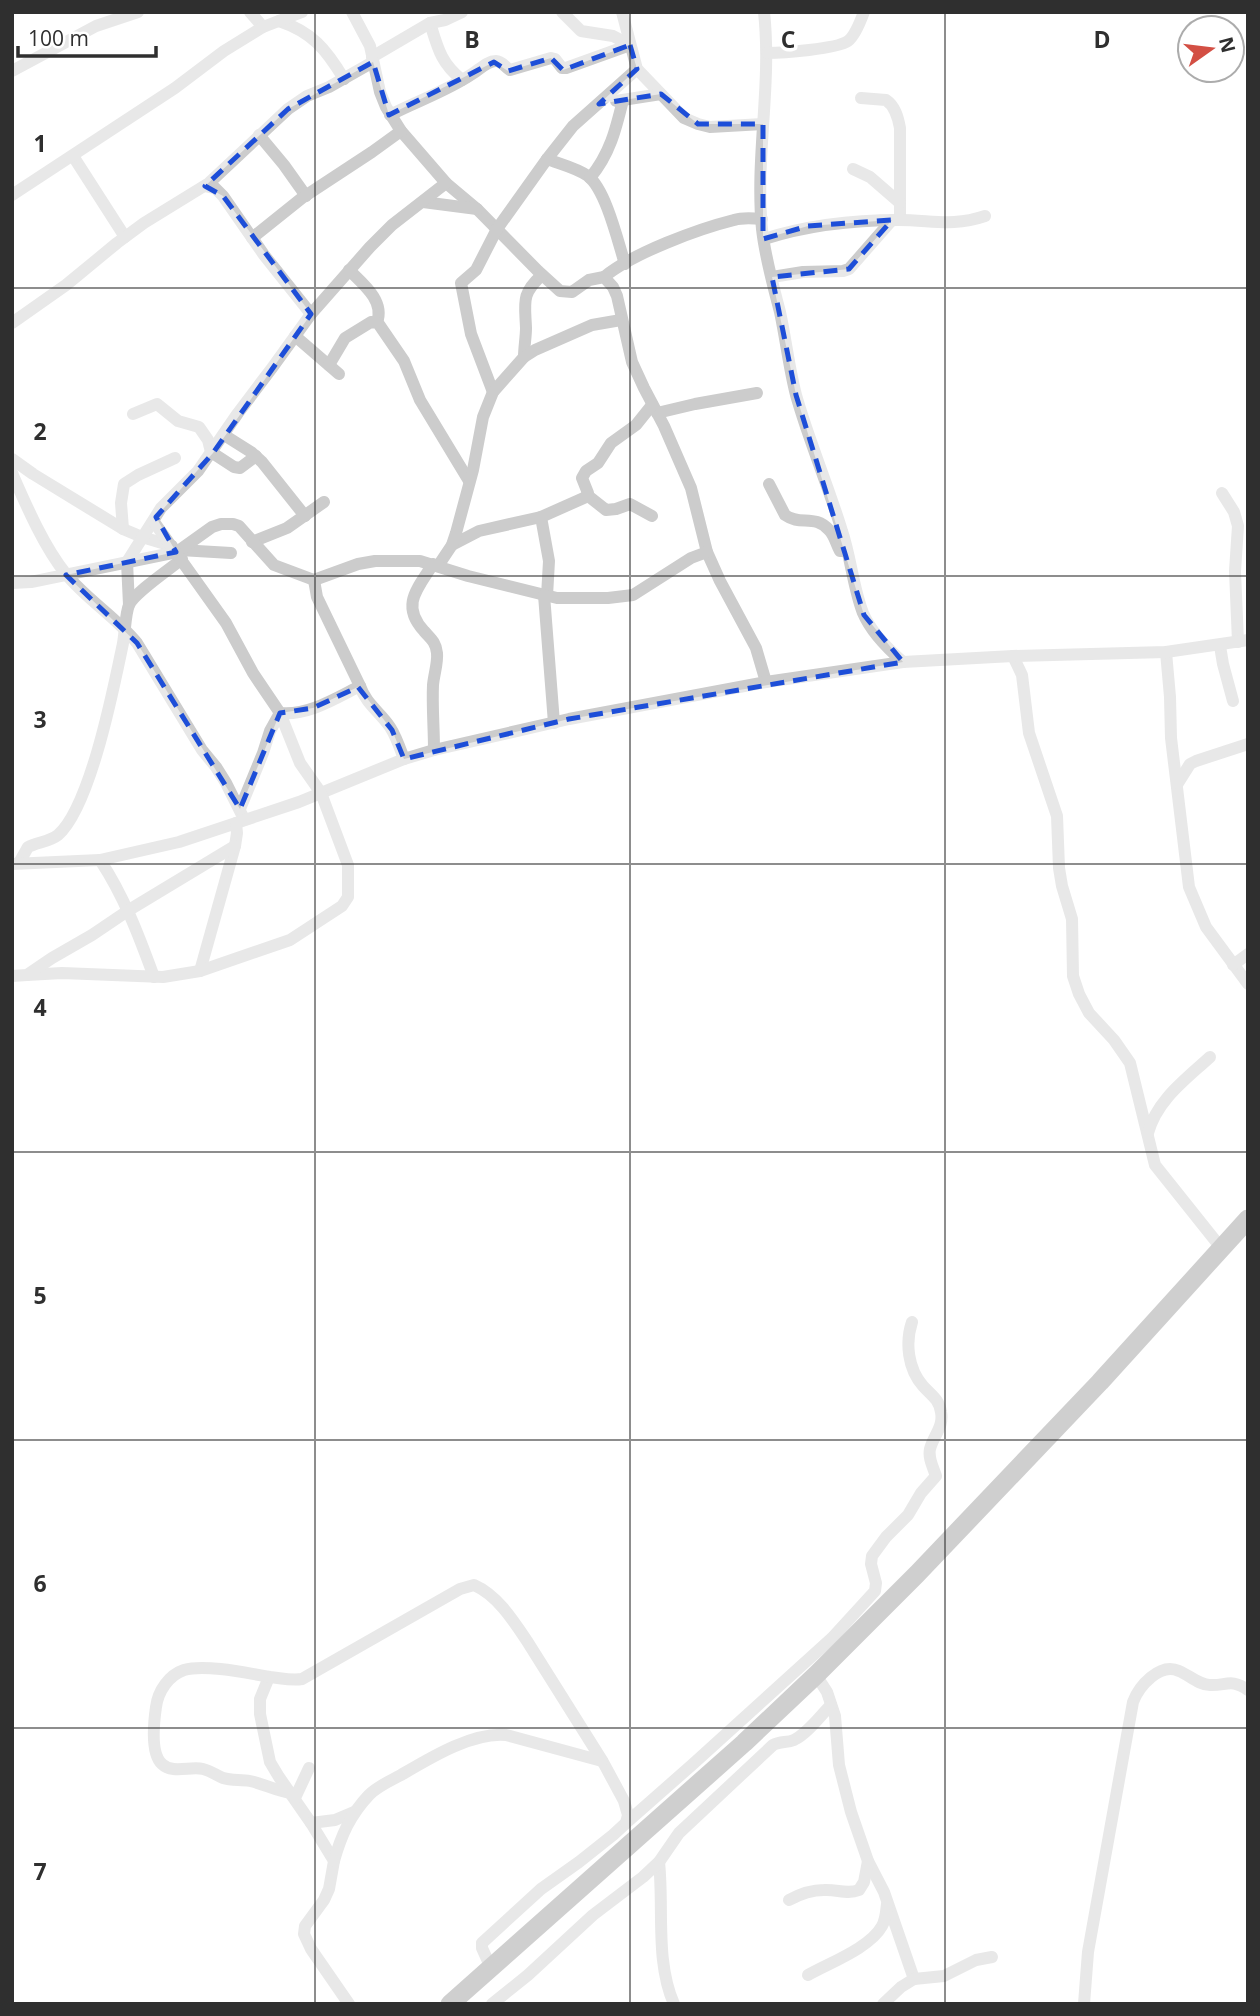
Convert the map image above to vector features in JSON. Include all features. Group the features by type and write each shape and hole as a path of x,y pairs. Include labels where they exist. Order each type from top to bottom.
{"highway":[{"path":"450,2004 771,1720 985,1503 1100,1382 1248,1219"}],"street":[{"path":"12,71 96,26 138,12"},
{"path":"12,195 175,88 262,27 302,12"},
{"path":"352,12 373,60 380,92 401,131 446,183 477,209 542,275 564,293 577,290 589,280 604,277 674,240 736,219 762,219"},
{"path":"12,323 170,205 205,186 298,101 344,79 430,23 462,12"},
{"path":"562,12 581,31 613,36 630,45"},
{"path":"622,12 637,69 684,118 698,124 723,127 763,124"},
{"path":"764,12 767,53 762,219 796,395 843,534 864,615 878,637 903,662"},
{"path":"767,53 802,51 845,43 851,38 864,12"},
{"path":"249,13 262,27"},
{"path":"279,21 300,29 315,40 344,79"},
{"path":"430,23 442,60 462,80"},
{"path":"390,115 494,62 500,61 510,70 551,58 562,68 566,68 630,45"},
{"path":"493,392 471,334 461,285 477,267 498,229 573,126 637,69"},
{"path":"599,104 661,94"},
{"path":"772,277 849,269 896,220 900,203 898,120 893,107 886,100 861,98"},
{"path":"590,178 611,146 623,100"},
{"path":"253,238 306,196 401,131"},
{"path":"259,135 306,196"},
{"path":"73,156 125,237"},
{"path":"547,159 590,178 595,183 612,220 625,264"},
{"path":"853,169 870,177 900,203"},
{"path":"16,864 28,847 54,838 65,828 86,786 103,730 126,629 129,605 127,562 142,537 166,503 192,478 311,314 369,247 392,225 446,183"},
{"path":"205,186 219,191 311,314"},
{"path":"423,202 477,209"},
{"path":"764,239 808,226 896,220 959,223 985,216"},
{"path":"349,270 377,303 380,313 377,322"},
{"path":"524,357 524,300 531,285 542,275"},
{"path":"604,277 613,287 632,362 671,440 691,488 707,552 756,648 766,682"},
{"path":"434,750 433,684 438,656 433,639 417,623 411,607 415,593 452,545 483,417 493,392 524,357 536,350 592,325 621,320"},
{"path":"295,336 334,370 345,338 371,322 377,322"},
{"path":"377,322 404,361 420,400 469,481"},
{"path":"652,516 631,504 606,510 587,495 583,474 598,463 611,443 654,409 757,393"},
{"path":"132,414 154,404 162,406 178,421 199,427 208,440 211,452 237,468 256,456"},
{"path":"224,435 256,456 304,516"},
{"path":"124,529 121,503 124,484 175,457"},
{"path":"12,458 124,529 178,552"},
{"path":"13,478 34,522 66,575 126,629 150,663 202,750 216,767 240,817"},
{"path":"769,484 785,515 795,520 812,519 821,523 831,531 840,551 847,551"},
{"path":"16,864 100,860 179,842 240,817 299,802 404,758 554,723 766,682 903,662 1166,652 1243,641 1235,571 1238,526 1234,512 1223,493"},
{"path":"452,545 479,531 541,517 587,495"},
{"path":"252,542 287,528 324,502"},
{"path":"541,517 549,561 546,595 554,723"},
{"path":"12,976 62,973 163,977 200,971 290,940 342,906 348,897 350,870 321,793 300,762 280,713 253,673 226,623 178,552 154,522"},
{"path":"129,605 178,552 207,530 221,524 239,526 274,565 314,580 344,568 375,561 421,561 468,576 567,599 628,597 691,558 707,552"},
{"path":"12,583 31,582 178,552 231,553"},
{"path":"314,580 317,597 369,704 392,730 404,758"},
{"path":"1220,646 1233,701"},
{"path":"1166,652 1171,738 1189,887 1206,927 1248,984"},
{"path":"1013,656 1022,675 1029,733 1057,816 1059,868 1072,919 1073,976 1084,1006 1130,1063 1155,1165 1222,1249"},
{"path":"280,713 294,714 313,708 360,686"},
{"path":"200,971 235,846 240,817 270,731 280,713"},
{"path":"1178,783 1190,764 1248,744"},
{"path":"27,975 235,846"},
{"path":"100,860 128,910 154,977"},
{"path":"1233,965 1248,954"},
{"path":"1147,1137 1157,1109 1210,1057"},
{"path":"491,1968 482,1943 541,1889 579,1862 693,1764 832,1638 875,1591 876,1578 871,1564 872,1556 908,1515 921,1493 936,1476 930,1450 942,1417 937,1399 914,1371 908,1347 912,1322"},
{"path":"293,1795 250,1781 224,1778 200,1768 170,1768 159,1761 154,1738 157,1699 166,1683 182,1671 193,1669 289,1680 302,1679 460,1589 474,1585 490,1595 513,1622 602,1761 624,1801 628,1815 625,1823"},
{"path":"1084,2004 1090,1940 1133,1702 1138,1689 1153,1676 1169,1668 1203,1684 1229,1683 1248,1690"},
{"path":"816,1675 827,1692 835,1716 841,1780 868,1861 887,1900 914,1979"},
{"path":"269,1676 260,1699 262,1724 271,1762 334,1861"},
{"path":"492,2004 593,1915 629,1890 659,1862 679,1833 755,1762 779,1742 790,1742 799,1737 831,1705"},
{"path":"349,2004 311,1949 304,1934 305,1926 329,1889 334,1861 344,1831 356,1811 377,1788 428,1759 475,1739 495,1734 522,1737 602,1761"},
{"path":"293,1795 309,1768"},
{"path":"311,1823 335,1820 356,1811"},
{"path":"789,1900 811,1891 826,1889 849,1893 859,1890 864,1882 868,1861"},
{"path":"659,1862 664,1963 674,2004"},
{"path":"808,1975 873,1936 882,1927 887,1900"},
{"path":"883,2004 914,1979 944,1976 966,1964 992,1957"}],"highlighted area":[{"path":"630,45 637,69 599,104 661,94 698,124 763,124 763,239 808,226 892,220 849,269 772,277 796,395 864,615 903,662 569,719 404,759 392,730 358,687 313,708 280,713 240,809 137,643 66,575 176,552 156,517 213,453 311,314 223,196 205,186 288,109 373,62 389,115 494,62 508,71 551,58 563,70"}]}
